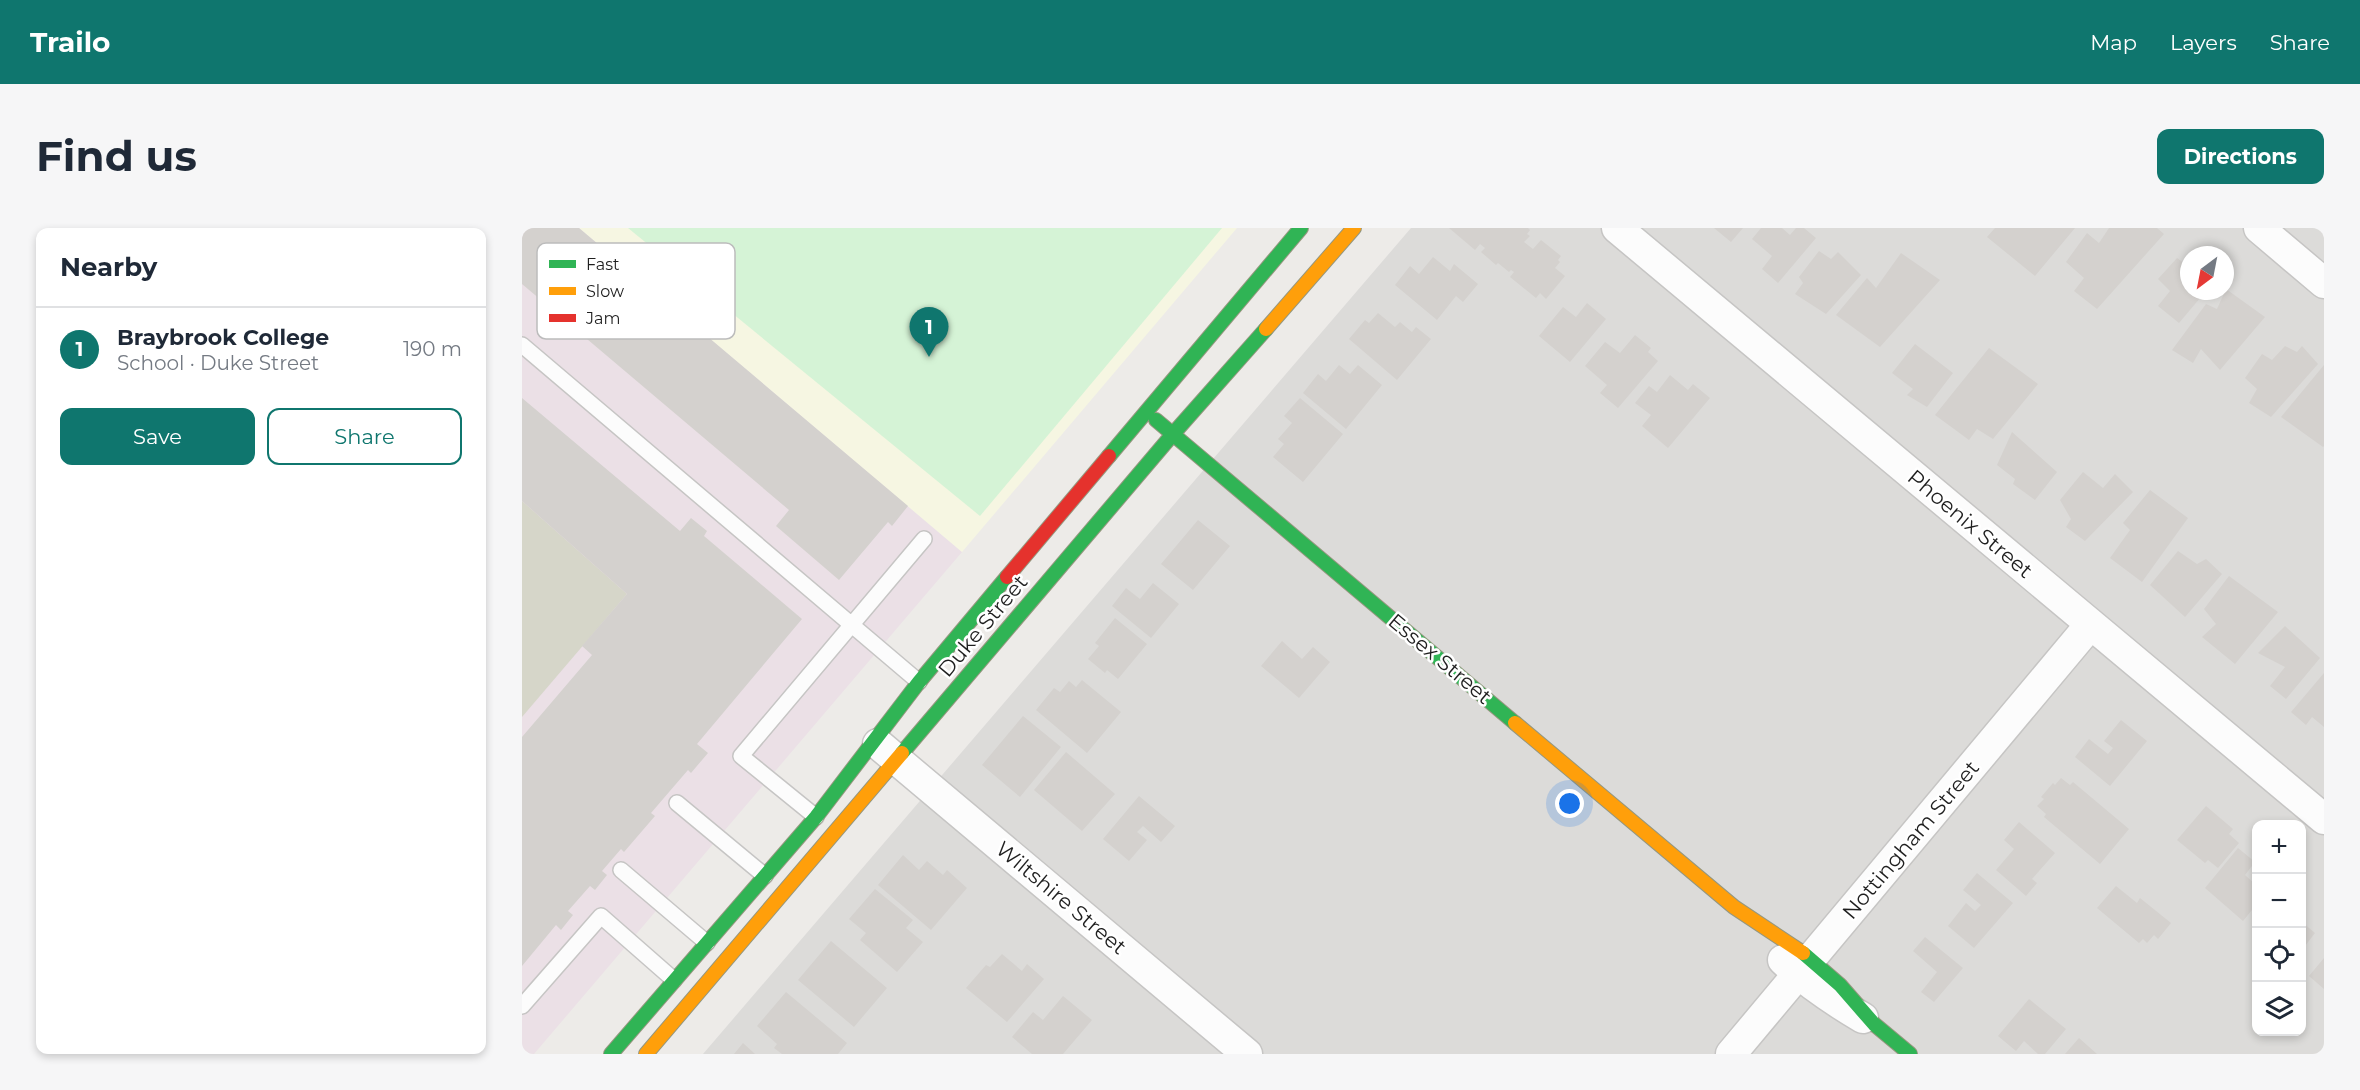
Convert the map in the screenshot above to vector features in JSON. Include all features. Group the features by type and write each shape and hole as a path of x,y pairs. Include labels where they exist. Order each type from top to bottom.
{"street":[{"name":"Duke Street","path":"611,1054 816,817 886,751 919,682 1301,228"},
{"name":"Duke Street","path":"646,1054 886,751 1173,434 1354,228"},
{"name":"Phoenix Street","path":"1617,228 2090,625 2323,816"},
{"path":"2259,228 2324,283"},
{"name":"Essex Street","path":"1146,411 1805,966 1829,997 1874,1024 1910,1054"},
{"name":"Nottingham Street","path":"1731,1054 2090,625"},
{"name":"Wiltshire Street","path":"886,751 1247,1054"}],"lane":[{"path":"522,345 919,682"},
{"path":"816,817 741,756 924,539"},
{"path":"677,802 765,876"},
{"path":"621,870 706,943"},
{"path":"522,1006 601,916 674,980"}],"shaded area":[{"path":"522,228 579,228 597,243 537,243 537,339 710,339 962,552 534,1054 522,1054"},
{"path":"579,228 1237,228 962,552 710,339 735,339 735,243 597,243"},
{"path":"1411,228 2324,228 2324,1054 703,1054"},
{"path":"522,501 627,594 522,717"}],"green space":[{"path":"628,228 1222,228 980,516 735,316 735,243 646,243"}],"building":[{"path":"522,228 579,228 597,243 537,243 537,297 522,284"},
{"path":"1449,228 1528,228 1530,230 1527,234 1530,236 1524,242 1533,249 1541,240 1561,256 1555,268 1565,276 1546,299 1540,293 1536,298 1510,277 1514,272 1511,270 1509,272 1498,263 1496,265 1481,252 1485,248 1480,244 1475,250"},
{"path":"1714,228 1743,228 1731,242"},
{"path":"1761,228 1782,228 1790,235 1796,228 1804,228 1816,238 1778,283 1762,269 1772,256 1752,239"},
{"path":"1995,228 2075,228 2035,276 1987,237"},
{"path":"2109,228 2157,228 2164,234 2097,309 2074,291 2084,278 2066,262 2087,233 2099,243"},
{"path":"1819,251 1831,259 1838,252 1861,275 1826,314 1795,294 1803,283 1799,277"},
{"path":"1901,253 1940,280 1880,347 1836,315 1867,278 1876,288"},
{"path":"1433,257 1450,271 1454,264 1478,284 1463,302 1456,296 1437,320 1395,285 1410,266 1419,274"},
{"path":"2177,258 2180,260 2180,300 2198,300 2179,323 2158,306 2170,291 2158,279"},
{"path":"2234,295 2265,317 2220,370 2201,349 2193,363 2172,350 2206,304 2217,309 2221,300 2234,300"},
{"path":"1587,303 1606,319 1570,362 1539,336 1563,307 1576,317"},
{"path":"1378,313 1395,327 1400,322 1412,332 1416,327 1431,339 1397,380 1349,339 1365,320 1369,323"},
{"path":"1635,335 1651,348 1648,352 1658,361 1618,408 1600,393 1607,385 1585,366 1605,342 1620,353"},
{"path":"587,339 710,339 908,506 892,526 888,522 839,580 776,526 789,510"},
{"path":"1915,344 1953,373 1927,407 1907,395 1913,389 1892,373"},
{"path":"2285,346 2297,352 2302,346 2318,364 2271,417 2249,403 2257,389 2245,378 2262,354 2272,360"},
{"path":"1989,348 2038,384 1993,439 1977,429 1969,440 1935,415"},
{"path":"1339,365 1350,374 1358,365 1382,385 1346,429 1303,393 1318,374 1326,381"},
{"path":"2324,365 2324,446 2323,447 2281,417"},
{"path":"1670,375 1688,390 1693,384 1710,398 1668,448 1642,426 1651,415 1635,403 1649,386 1657,392"},
{"path":"522,398 680,531 691,518 707,531 704,536 802,619 697,744 708,753 691,773 688,770 651,813 655,816 624,852 621,849 602,871 607,875 595,890 590,886 568,911 573,915 561,930 556,925 522,966 522,737 592,655 582,646 627,594 522,501"},
{"path":"1300,398 1343,434 1303,482 1273,457 1284,444 1278,439 1292,423 1284,416"},
{"path":"2012,432 2057,472 2035,500 2013,484 2015,479 1997,465"},
{"path":"2083,472 2103,488 2115,474 2133,492 2085,541 2066,527 2071,519 2060,500"},
{"path":"2150,490 2188,518 2142,582 2110,558 2130,530 2123,523"},
{"path":"1198,520 1230,546 1193,590 1161,564"},
{"path":"2178,551 2197,564 2206,559 2222,574 2185,617 2150,585"},
{"path":"2229,576 2278,612 2235,664 2202,637 2216,624 2204,609"},
{"path":"1153,583 1179,604 1151,638 1112,606 1126,588 1140,599"},
{"path":"1115,618 1147,644 1118,679 1107,670 1105,673 1088,659 1099,646 1095,643"},
{"path":"2285,626 2320,658 2286,699 2270,686 2285,667 2258,653"},
{"path":"1282,641 1302,659 1313,647 1330,662 1299,698 1261,666"},
{"path":"2324,673 2324,727 2312,717 2306,725 2291,712"},
{"path":"1082,680 1121,712 1087,753 1036,710 1054,688 1060,692 1069,681 1076,687"},
{"path":"1023,716 1061,747 1020,797 982,765"},
{"path":"2121,720 2147,741 2110,786 2075,757 2089,739 2108,754 2113,748 2104,741"},
{"path":"1066,752 1115,794 1082,831 1034,790"},
{"path":"2061,778 2070,785 2073,782 2129,829 2100,864 2044,817 2046,814 2037,806 2044,799 2041,797 2053,783 2055,785"},
{"path":"1139,796 1175,826 1161,842 1143,826 1137,832 1147,840 1129,861 1103,839"},
{"path":"2206,806 2233,829 2229,834 2239,843 2218,868 2208,860 2205,863 2177,840"},
{"path":"2019,822 2055,853 2032,879 2037,883 2026,896 1996,870 2014,849 2004,840"},
{"path":"2238,848 2252,860 2252,866 2245,875 2252,881 2252,910 2243,921 2205,888"},
{"path":"903,855 919,870 927,861 943,875 947,870 967,888 931,930 878,885"},
{"path":"1977,873 2013,903 1974,948 1948,926 1966,903 1975,911 1981,905 1963,890"},
{"path":"2116,886 2137,903 2140,898 2171,923 2158,939 2154,935 2147,943 2143,939 2139,943 2097,908"},
{"path":"875,889 913,920 906,928 923,942 897,972 860,940 866,933 849,919"},
{"path":"2306,925 2315,933 2306,945"},
{"path":"1925,937 1963,968 1934,1002 1921,992 1937,972 1913,951"},
{"path":"831,941 887,988 854,1027 798,980"},
{"path":"1002,954 1022,971 1027,964 1044,979 1007,1022 966,988 986,965 990,967"},
{"path":"2324,958 2324,989 2309,976"},
{"path":"786,992 847,1043 838,1054 782,1054 774,1048 777,1044 757,1026"},
{"path":"1063,996 1092,1020 1063,1054 1032,1054 1012,1037 1033,1012 1043,1020"},
{"path":"2029,999 2066,1029 2045,1054 2038,1054 2024,1041 2016,1051 1998,1036"},
{"path":"2079,1038 2097,1054 2065,1054"},
{"path":"743,1043 755,1054 734,1054"}],"traffic: fast":[{"path":"1109,456 1301,228"},
{"path":"902,753 1173,434 1266,329"},
{"path":"1156,420 1515,723"},
{"path":"611,1054 816,817 919,682 1007,577"},
{"path":"1803,953 1840,985 1874,1024 1910,1054"}],"traffic: slow":[{"path":"1266,329 1354,228"},
{"path":"1515,723 1734,907 1803,953"},
{"path":"646,1054 902,753"}],"traffic: jam":[{"path":"1007,577 1109,456"}],"place":[{"name":"Braybrook College","path":"929,357"}]}
